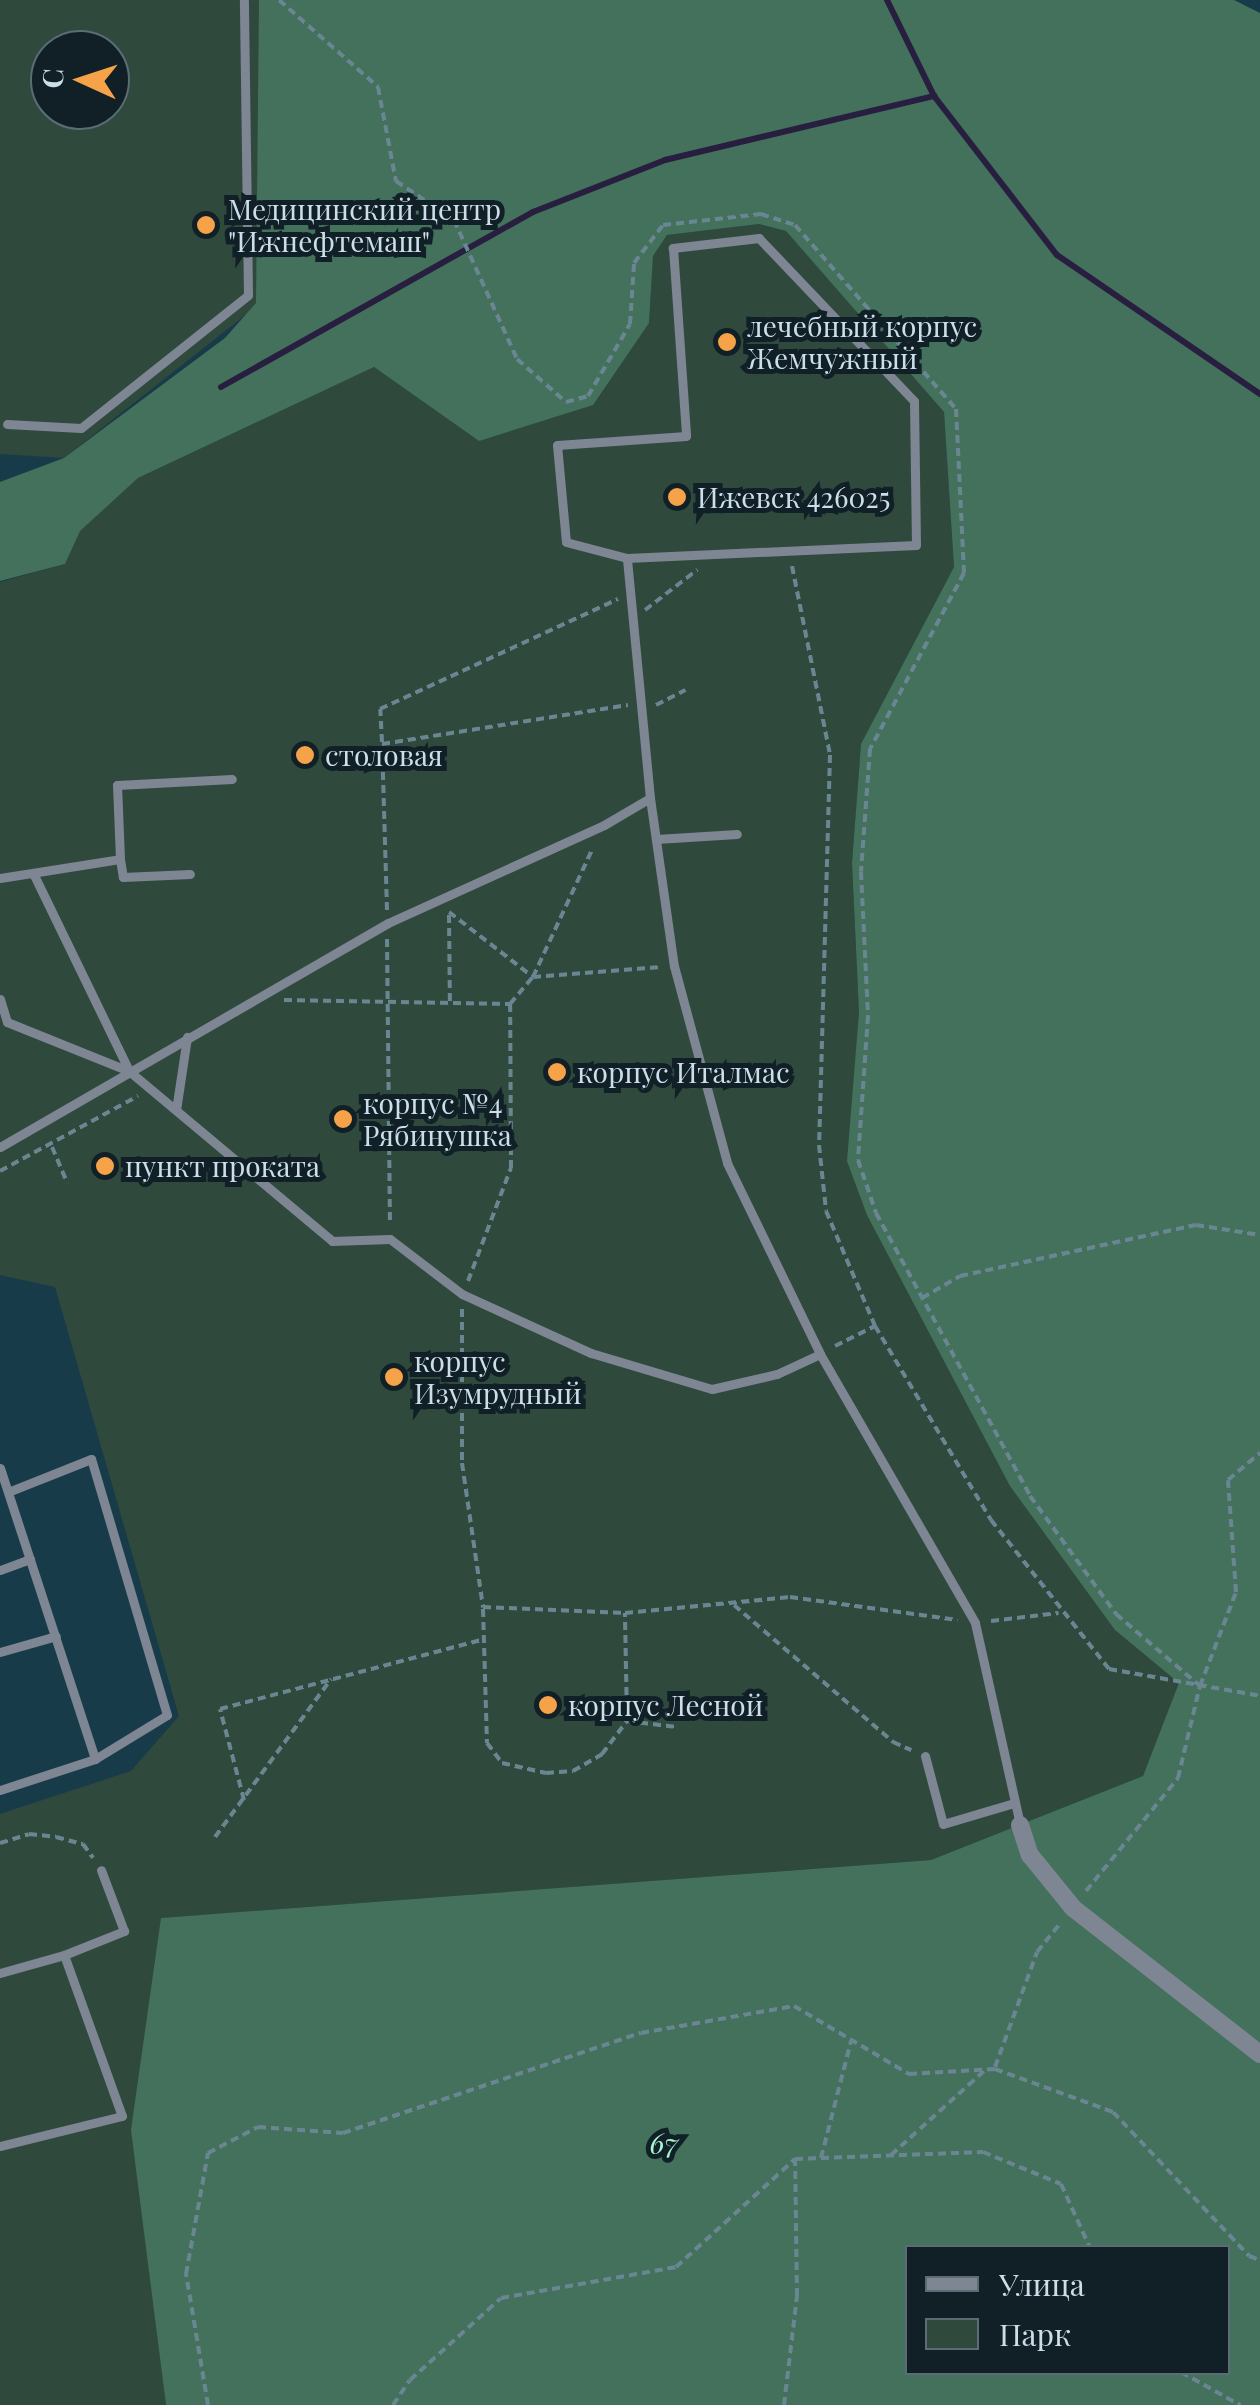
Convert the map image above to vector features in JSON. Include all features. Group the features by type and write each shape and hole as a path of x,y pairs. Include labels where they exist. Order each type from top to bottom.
{"street":[{"path":"1020,1825 1030,1855 1073,1908 1260,2054"}],"lane":[{"path":"6,424 81,428 248,296 244,0"},
{"path":"759,238 914,401 916,546 719,552 627,558 566,542 557,445 686,436 673,248 759,238"},
{"path":"627,558 650,798 674,966 727,1163 820,1354 975,1623 1020,1825"},
{"path":"190,874 122,877 117,785 232,779"},
{"path":"0,1147 388,923 604,825 650,798"},
{"path":"656,839 737,834"},
{"path":"0,878 120,860"},
{"path":"34,873 129,1071"},
{"path":"0,999 6,1022 129,1071 332,1242 390,1239 462,1294 591,1353 712,1389 777,1374 820,1354"},
{"path":"176,1110 187,1037"},
{"path":"0,1790 95,1759 167,1714 91,1460 8,1492"},
{"path":"0,1468 95,1759"},
{"path":"0,1570 30,1559"},
{"path":"0,1652 56,1636"},
{"path":"925,1756 943,1824 1014,1802"},
{"path":"0,1973 64,1955 124,1932 101,1870"},
{"path":"0,2146 122,2116 64,1955"}],"path":[{"path":"278,0 378,87 396,181 454,220 517,359 566,402 588,396 630,324 634,262 663,225 761,214 794,224 956,409 964,573 870,749 862,872 868,1016 858,1160 876,1213 920,1299 1030,1496 1116,1614 1200,1686"},
{"path":"789,551 830,755 820,1162 826,1211 875,1326 992,1520 1059,1613 1109,1669 1260,1696"},
{"path":"633,618 719,552"},
{"path":"390,1239 388,923 380,709 631,592"},
{"path":"643,720 662,698 685,690"},
{"path":"382,744 641,703"},
{"path":"604,825 533,977 510,1004 511,1168 462,1294 462,1463 483,1607 487,1743 502,1763 546,1774 573,1770 602,1754 627,1722 625,1612"},
{"path":"444,896 449,912 450,1005"},
{"path":"449,912 533,977 674,966"},
{"path":"254,998 386,1007 510,1004"},
{"path":"0,1171 151,1089"},
{"path":"43,1124 66,1183"},
{"path":"920,1299 960,1276 1196,1225 1260,1235"},
{"path":"820,1354 875,1326"},
{"path":"995,2068 1037,1952 1178,1778 1200,1686 1236,1592 1228,1480 1260,1453"},
{"path":"483,1607 625,1612 790,1597 975,1623 1059,1613"},
{"path":"731,1602 893,1742 925,1756"},
{"path":"244,1800 220,1709 481,1640"},
{"path":"215,1837 330,1679"},
{"path":"627,1722 676,1727"},
{"path":"0,1843 29,1834 84,1844 101,1870"},
{"path":"208,2405 186,2274 208,2153 258,2127 343,2133 641,2032 794,2006 909,2074 995,2068 1113,2112 1249,2256 1260,2260"},
{"path":"821,2158 852,2040"},
{"path":"891,2155 985,2069"},
{"path":"393,2405 410,2380 501,2298 676,2267 795,2159 983,2152 1061,2184 1089,2245"},
{"path":"784,2405 797,2296 795,2159"},
{"path":"1186,2375 1240,2405"}],"green space":[{"path":"0,0 260,0 262,302 64,458 0,454"},
{"name":"67","path":"259,0 1234,0 1260,13 1260,2405 166,2405 131,2130 161,1918 931,1860 1143,1776 1179,1683 1115,1630 1010,1486 867,1215 847,1161 859,1013 852,863 861,744 954,567 944,412 786,231 759,224 667,235 653,256 649,323 593,405 479,441 374,367 138,478 80,531 65,564 0,581 0,482 64,458 225,338 256,303"},
{"path":"759,224 786,231 944,412 954,567 861,745 852,863 859,1013 1115,1630 1180,1683 1143,1776 931,1860 162,1918 132,2130 166,2405 0,2405 0,1814 131,1771 179,1716 55,1287 0,1275 0,582 65,564 79,531 138,478 374,367 479,441 649,323 653,255 667,235"}],"waterway":[{"path":"887,0 934,96 1057,255 1260,394"},
{"path":"221,387 533,212 665,160 934,96"}],"place":[{"name":"Медицинский центр \"Ижнефтемаш\"","path":"206,225"},
{"name":"лечебный корпус Жемчужный","path":"727,342"},
{"name":"Ижевск 426025","path":"677,497"},
{"name":"столовая","path":"305,755"},
{"name":"корпус Италмас","path":"557,1072"},
{"name":"корпус №4 Рябинушка","path":"343,1119"},
{"name":"пункт проката","path":"105,1166"},
{"name":"корпус Изумрудный","path":"394,1377"},
{"name":"корпус Лесной","path":"548,1705"}]}
